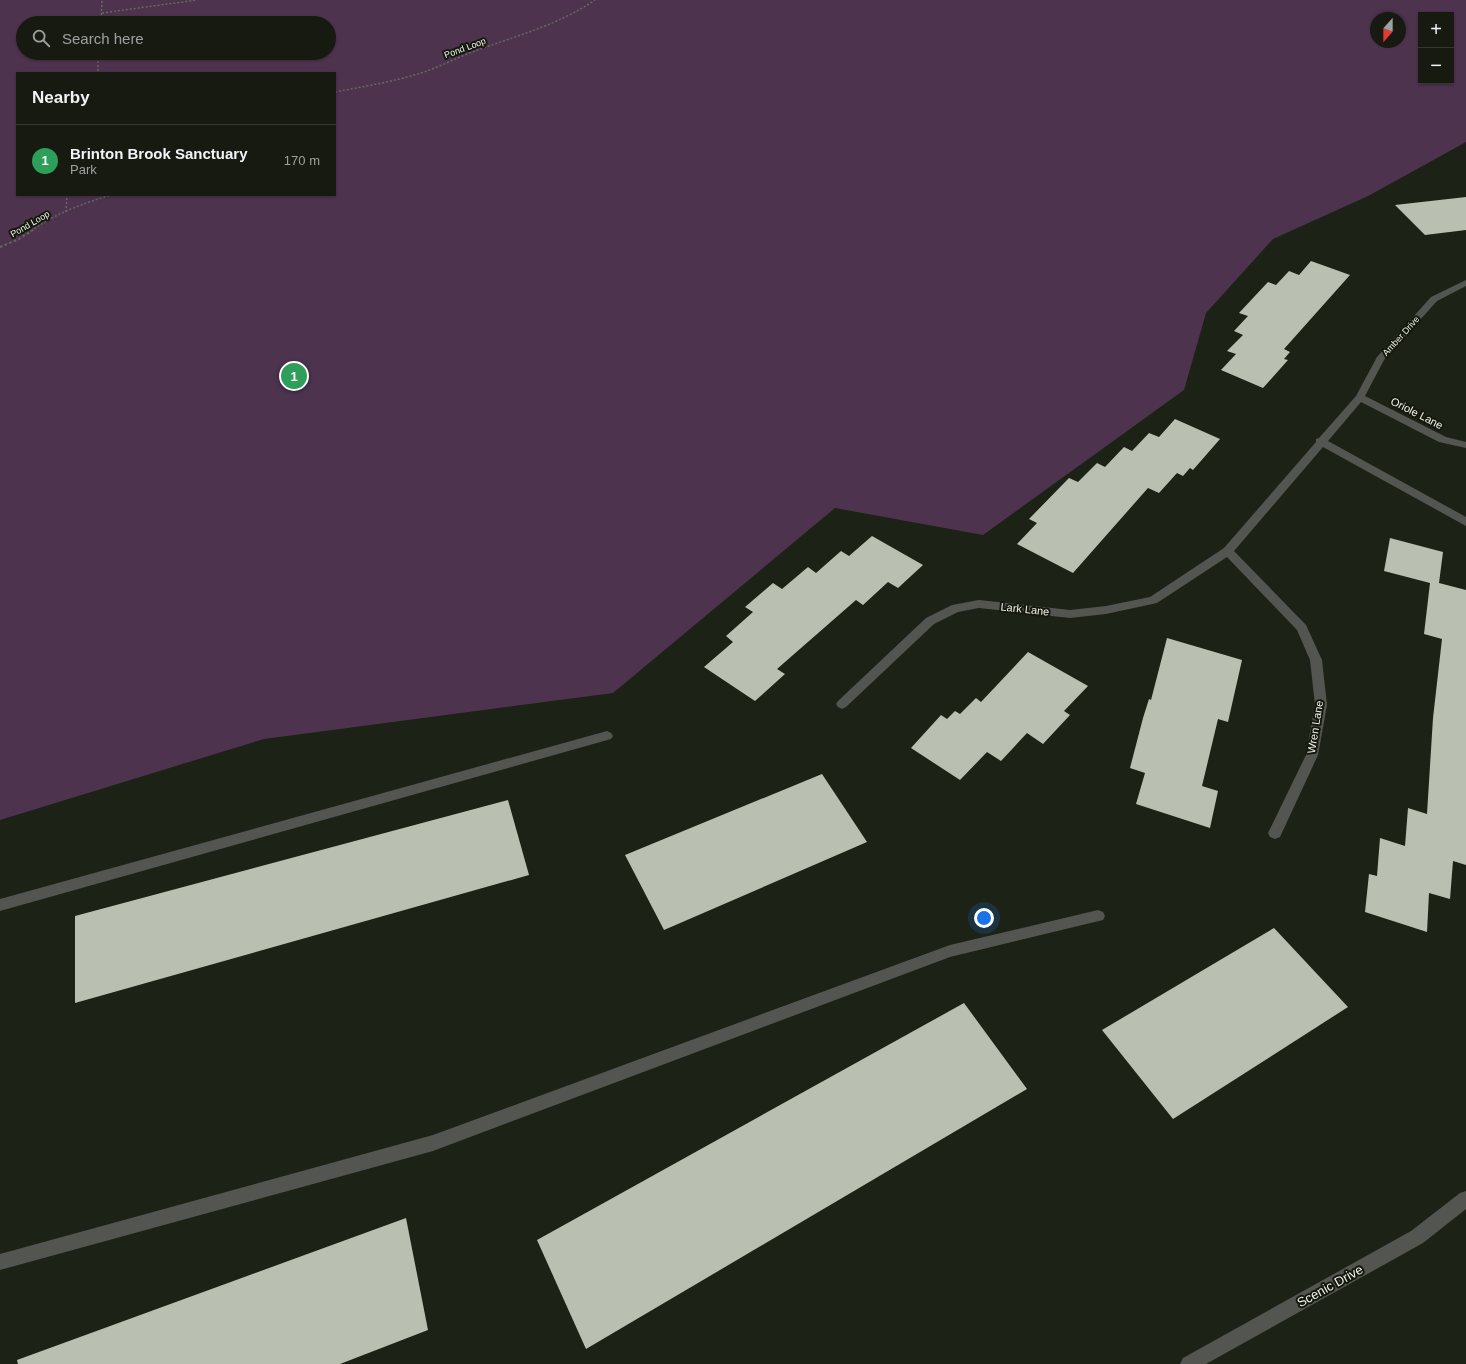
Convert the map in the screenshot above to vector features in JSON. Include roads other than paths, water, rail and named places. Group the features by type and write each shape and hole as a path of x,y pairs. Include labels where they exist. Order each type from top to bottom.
{"street":[{"name":"Amber Drive","path":"1228,551 1360,397 1380,359 1434,299 1466,283"},
{"name":"Oriole Lane","path":"1360,397 1444,440 1466,445"},
{"path":"1320,442 1466,522"},
{"name":"Lark Lane","path":"842,704 930,621 956,608 979,604 1070,614 1106,610 1145,602 1153,600 1228,551"},
{"name":"Wren Lane","path":"1228,551 1302,628 1316,660 1320,705 1312,756 1275,832"},
{"path":"0,905 607,736"},
{"path":"0,1262 433,1143 950,950 1098,916"},
{"name":"Scenic Drive","path":"1189,1364 1417,1238 1466,1199"}],"place":[{"name":"Brinton Brook Sanctuary","path":"294,376"}]}
